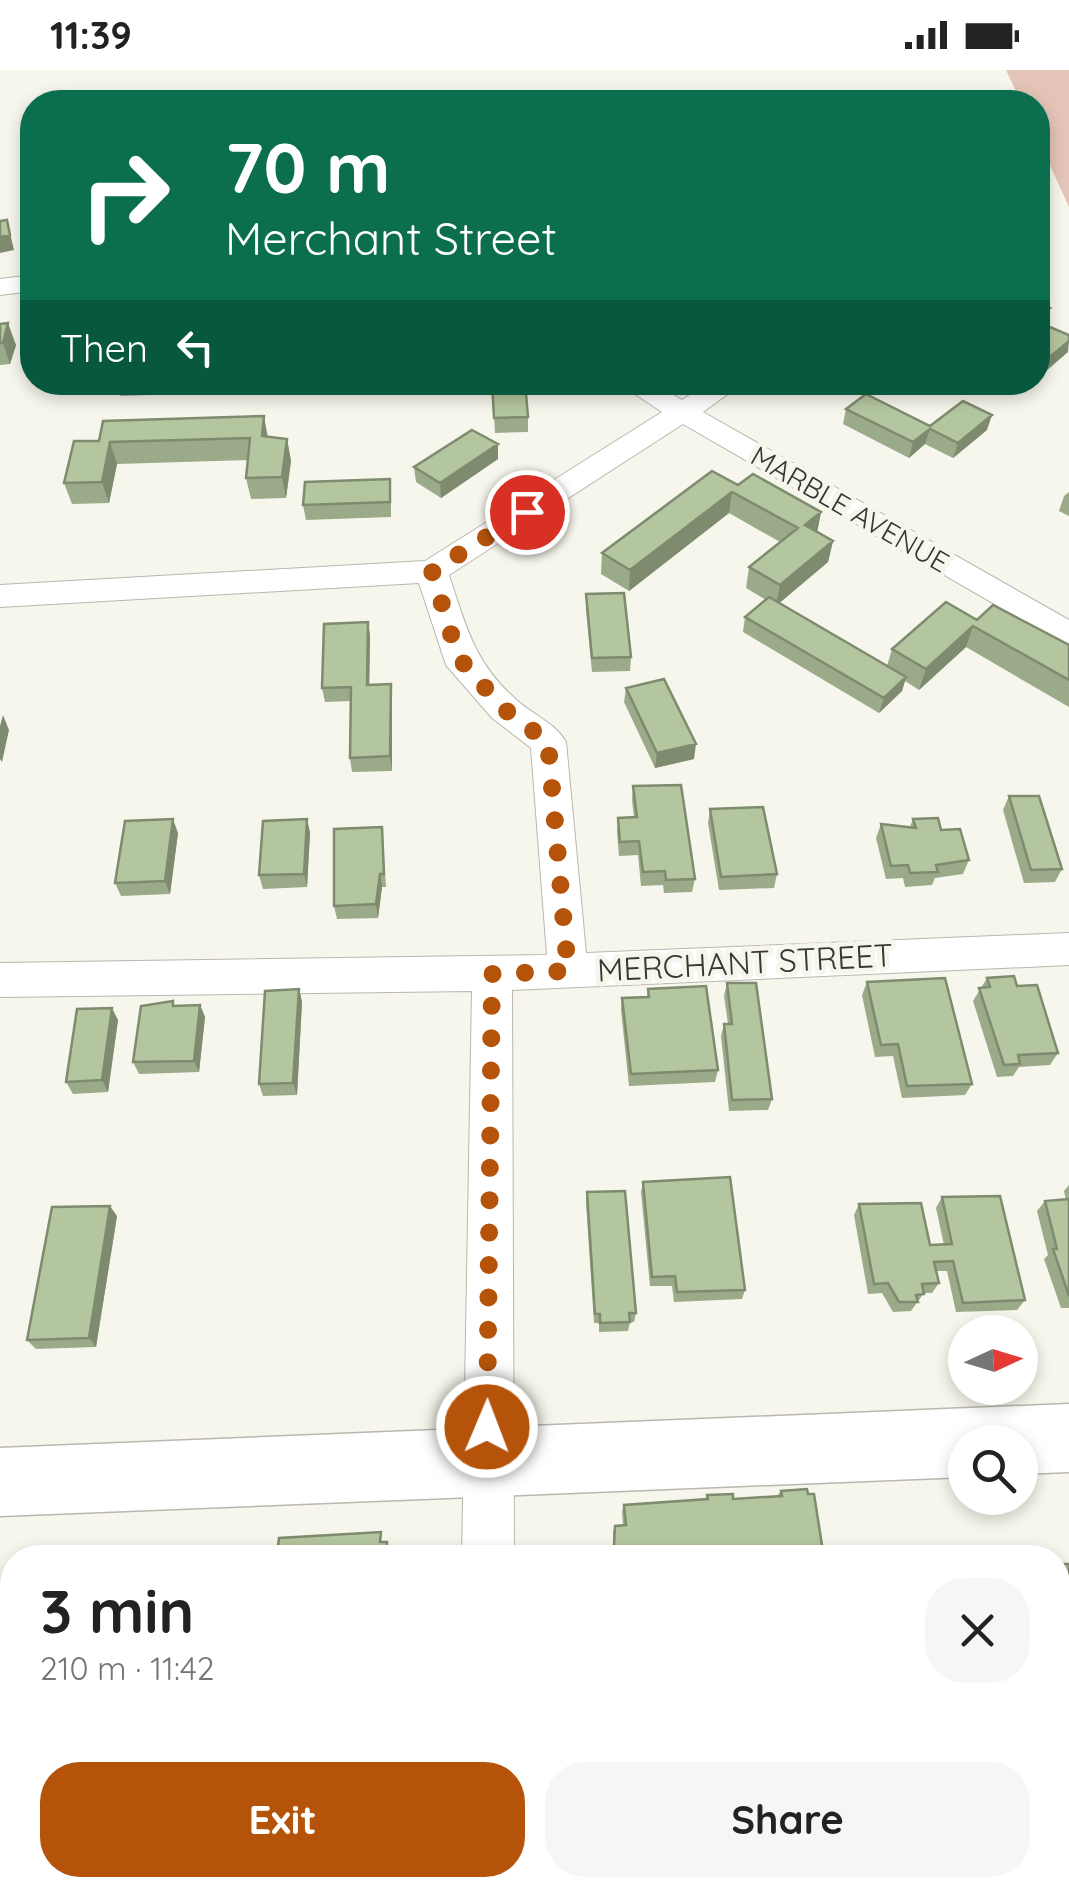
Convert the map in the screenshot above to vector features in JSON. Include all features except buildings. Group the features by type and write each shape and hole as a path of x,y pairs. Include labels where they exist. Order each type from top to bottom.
{"street":[{"name":"MARBLE AVENUE","path":"652,395 1069,635"},
{"path":"0,596 432,571 712,395"},
{"path":"432,571 458,657 504,709 548,742 568,971"},
{"name":"MERCHANT STREET","path":"0,980 492,974 1069,949"},
{"path":"488,1545 492,974"},
{"path":"1038,1439 1069,1438"},
{"path":"0,1482 948,1444"}],"shaded area":[{"path":"1006,70 1069,70 1069,207 1050,165 1050,90 1015,90"}],"route":[{"path":"487,1427 492,974 568,971 548,742 504,709 458,657 432,571 527,512"}]}
